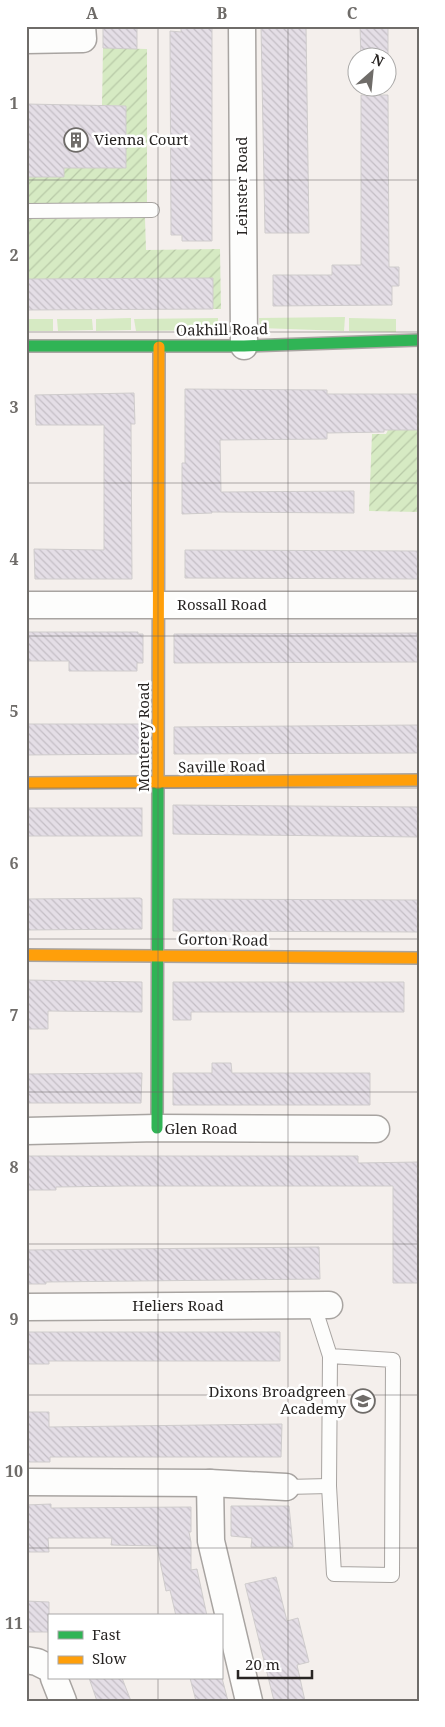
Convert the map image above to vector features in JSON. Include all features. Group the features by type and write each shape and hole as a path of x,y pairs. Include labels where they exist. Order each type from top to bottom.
{"street":[{"name":"Leinster Road","path":"242,26 244,346"},
{"path":"26,40 82,33"},
{"name":"Oakhill Road","path":"26,346 244,346 419,340"},
{"name":"Monterey Road","path":"158,1128 159,346"},
{"name":"Rossall Road","path":"26,605 419,605"},
{"name":"Saville Road","path":"26,783 419,780"},
{"name":"Gorton Road","path":"26,955 419,958"},
{"name":"Glen Road","path":"26,1130 158,1128 376,1129"},
{"name":"Heliers Road","path":"26,1308 322,1306"},
{"path":"26,1482 210,1483 286,1487"},
{"path":"210,1483 211,1541 250,1701"},
{"path":"26,1660 37,1662 48,1668"},
{"path":"55,1680 63,1701"}],"lane":[{"path":"26,211 152,210"},
{"path":"322,1306 330,1356 329,1486 334,1574 392,1575 393,1360 330,1356"},
{"path":"286,1487 329,1486"}],"green space":[{"path":"103,48 147,49 147,203 26,204 26,177 64,168 126,168 126,106 102,105"},
{"path":"145,218 146,250 220,249 221,309 213,309 213,279 26,279 26,219"},
{"path":"345,317 344,331 260,328 259,318"},
{"path":"131,318 131,330 96,331 96,319"},
{"path":"218,318 218,330 136,331 134,319"},
{"path":"349,318 396,319 396,332 349,331"},
{"path":"26,319 53,319 53,331 26,331"},
{"path":"57,319 92,319 93,330 58,331"},
{"path":"392,422 419,430 419,512 369,511 372,434 386,434"}],"building":[{"path":"103,26 137,27 137,49 103,48"},
{"path":"181,26 212,26 212,241 182,241 182,235 171,235 170,31 181,32"},
{"path":"261,26 306,26 309,233 265,233"},
{"path":"360,26 388,26 388,48 361,48"},
{"path":"361,98 388,98 389,267 399,267 399,286 392,286 392,305 273,306 273,275 332,275 332,265 361,265"},
{"name":"Vienna Court","path":"26,104 126,106 126,168 64,168 64,177 26,177"},
{"path":"213,278 213,309 26,310 26,279"},
{"path":"185,389 327,390 327,394 419,394 419,430 327,433 327,439 220,440 221,492 354,491 354,513 212,512 182,514 182,463 185,463"},
{"path":"134,393 135,424 131,424 132,579 35,579 34,549 104,550 104,425 36,425 35,395"},
{"path":"185,550 419,551 419,579 185,578"},
{"path":"26,632 138,632 138,634 143,634 143,663 137,663 137,671 69,671 69,661 26,661"},
{"path":"419,633 419,662 174,663 174,634"},
{"path":"26,724 142,724 142,754 26,755"},
{"path":"419,725 419,753 174,754 174,727"},
{"path":"173,805 419,807 419,837 173,834"},
{"path":"26,808 142,808 142,836 26,836"},
{"path":"26,899 142,899 142,929 26,930"},
{"path":"173,899 419,900 419,932 173,931"},
{"path":"26,980 142,982 142,1012 48,1011 48,1029 26,1029"},
{"path":"173,982 404,982 404,1012 191,1012 191,1020 173,1020"},
{"path":"212,1063 231,1063 232,1073 370,1073 370,1105 173,1105 173,1073 212,1073"},
{"path":"142,1073 141,1103 26,1103 26,1074"},
{"path":"26,1156 358,1156 358,1163 419,1162 419,1283 393,1283 393,1186 125,1186 56,1187 56,1190 26,1190"},
{"path":"319,1247 320,1279 46,1282 46,1284 26,1284 26,1250"},
{"path":"26,1332 280,1332 280,1361 49,1361 49,1364 26,1364"},
{"path":"26,1412 49,1412 49,1427 282,1424 281,1457 50,1457 50,1462 26,1462"},
{"path":"51,1504 51,1508 191,1507 191,1532 189,1532 191,1570 197,1569 207,1614 176,1614 170,1590 166,1591 157,1546 111,1545 112,1538 48,1538 49,1552 26,1552 26,1505"},
{"path":"231,1506 289,1506 293,1547 251,1547 252,1538 231,1536"},
{"path":"276,1577 287,1621 298,1618 309,1662 297,1665 305,1701 274,1701 245,1584"},
{"path":"26,1601 49,1602 48,1632 26,1632"},
{"path":"222,1678 228,1701 196,1701 191,1680 222,1680"},
{"path":"90,1680 123,1680 131,1701 97,1701"}],"traffic: fast":[{"path":"26,346 244,346 419,340"},
{"path":"157,1128 158,783"}],"traffic: slow":[{"path":"158,783 159,347"},
{"path":"26,783 419,780"},
{"path":"26,955 419,958"}],"place":[{"name":"Vienna Court","path":"76,140"},
{"name":"Dixons Broadgreen Academy","path":"363,1401"}]}
